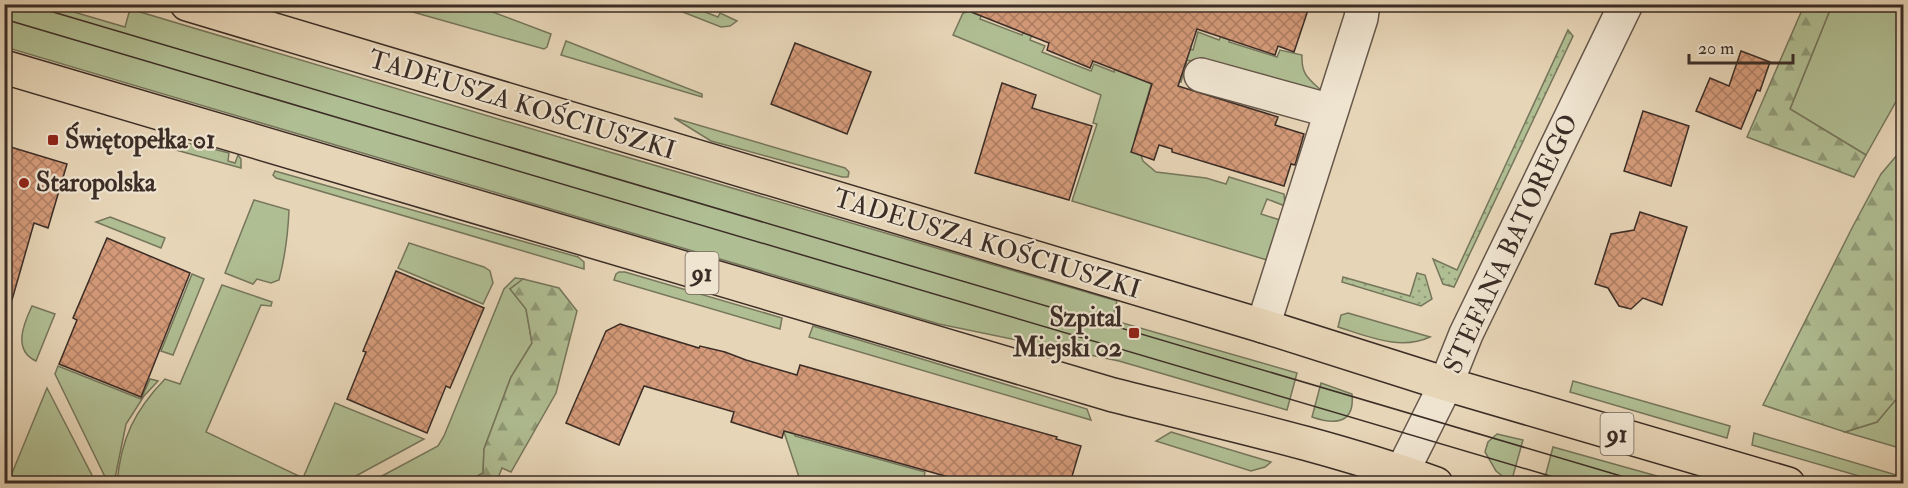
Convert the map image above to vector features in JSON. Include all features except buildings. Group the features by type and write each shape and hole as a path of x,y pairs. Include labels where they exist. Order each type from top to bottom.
{"main road":[{"name":"TADEUSZA KOŚCIUSZKI","path":"187,4 1263,326 1446,384 1788,483"},
{"name":"91","path":"4,67 1102,392 1290,438 1399,477 1436,483"}],"street":[{"path":"1263,326 1361,18 1363,4"},
{"name":"STEFANA BATOREGO","path":"1399,477 1446,384 1466,334 1626,4"},
{"path":"1201,75 1331,111"}],"green space":[{"path":"4,5 50,5 125,27 130,9 1117,301 1112,320 1297,373 1287,410 1119,361 939,324 5,47"},
{"path":"388,5 474,5 551,34 547,47 544,49"},
{"path":"665,5 687,5 718,17 720,13 737,21 730,26 721,27"},
{"path":"1792,5 1832,5 1790,109 1866,155 1854,177 1747,137 1802,10"},
{"path":"1832,5 1903,5 1903,89 1866,155 1790,109"},
{"path":"978,9 983,11 980,19 1022,35 1025,29 1033,31 1030,40 1045,46 1042,52 1091,71 1094,64 1114,72 1123,38 1172,43 1193,50 1198,32 1219,40 1223,32 1230,36 1229,42 1277,57 1280,50 1302,55 1305,72 1323,92 1285,89 1187,60 1181,82 1154,75 1135,138 1143,161 1156,172 1206,178 1226,184 1229,177 1284,194 1285,206 1267,199 1261,214 1280,220 1267,260 1072,201 1097,124 1093,123 1101,95 953,35 963,13"},
{"path":"1568,30 1573,36 1454,287 1443,284 1433,259 1457,270"},
{"path":"566,41 702,94 702,97 561,55"},
{"path":"674,118 845,168 849,172 848,177 711,141"},
{"path":"147,142 194,144 229,153 228,161 235,163 238,155 241,159 241,168"},
{"path":"1903,148 1904,390 1877,422 1845,432 1763,405 1881,174"},
{"path":"275,171 578,257 584,262 584,269 276,178 273,175"},
{"path":"254,200 289,210 286,245 279,280 271,283 257,279 253,284 225,273"},
{"path":"110,217 165,238 161,248 96,222"},
{"path":"409,243 484,267 490,271 493,283 483,304 398,268"},
{"path":"619,272 782,318 780,329 614,280"},
{"path":"1417,273 1425,275 1432,299 1421,306 1342,282 1343,277 1410,296"},
{"path":"192,274 204,279 173,355 161,351"},
{"path":"515,278 523,279 510,289 526,309 532,343 511,377 484,449 483,473 465,483 367,484 438,446 504,289"},
{"path":"523,279 559,288 577,311 556,393 511,472 502,468 496,483 465,483 483,473 484,449 511,377 532,343 526,309 510,289"},
{"path":"222,285 272,302 271,306 261,305 206,432 303,478 335,403 424,439 343,483 117,483 126,439 137,414 165,379 180,384"},
{"path":"32,306 55,314 36,361 24,350 22,343 23,328"},
{"path":"1348,313 1430,337 1407,343 1372,338 1338,327 1341,315"},
{"path":"813,326 1087,409 1091,420 809,337"},
{"path":"58,366 141,399 150,379 158,381 144,396 126,424 114,483 108,483 55,374"},
{"path":"1573,381 1730,426 1727,438 1570,392"},
{"path":"1321,383 1352,394 1352,404 1347,417 1342,420 1328,421 1312,417"},
{"path":"47,388 96,483 8,483"},
{"path":"1903,390 1903,449 1845,432 1877,422"},
{"path":"797,427 795,436 925,472 923,483 801,483 783,429"},
{"path":"1171,432 1271,462 1265,467 1251,471 1156,441"},
{"path":"1754,433 1903,477 1903,483 1883,483 1752,445"},
{"path":"1497,434 1523,440 1511,483 1496,471 1485,452 1488,442"},
{"path":"1553,447 1682,483 1552,483 1544,481"}],"tram line":[{"path":"26,4 1648,484"},
{"path":"4,19 1577,484"}],"place":[{"name":"Świętopełka 01","path":"53,140"},
{"name":"Staropolska","path":"24,183"},
{"name":"Szpital Miejski 02","path":"1134,333"}]}
